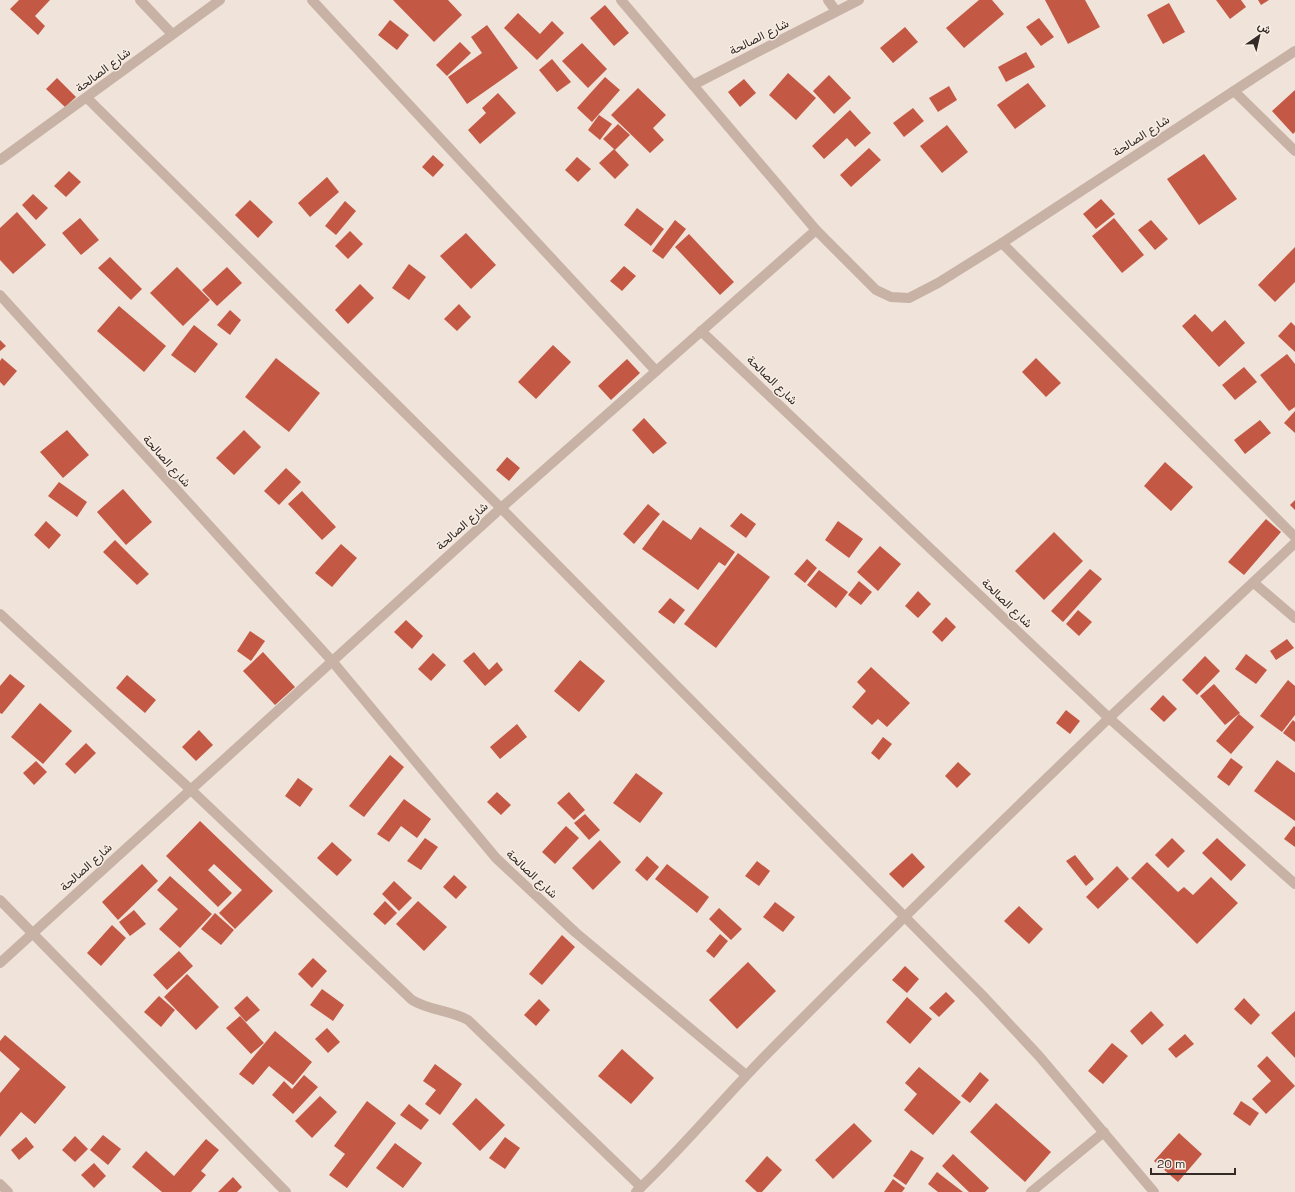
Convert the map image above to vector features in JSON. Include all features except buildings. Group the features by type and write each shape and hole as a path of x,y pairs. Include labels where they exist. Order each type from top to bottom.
{"street":[{"path":"140,0 172,34"},
{"name":"شارع الصالحة","path":"0,160 220,0"},
{"path":"312,0 656,371"},
{"name":"شارع الصالحة","path":"621,0 816,230 876,290 891,297 909,298 938,283 1002,243 1295,51"},
{"path":"828,0 836,11"},
{"name":"شارع الصالحة","path":"693,85 859,0"},
{"path":"1234,91 1295,151"},
{"path":"87,98 501,508 983,996 1034,1050 1154,1192"},
{"name":"شارع الصالحة","path":"0,963 501,508 816,230"},
{"path":"1002,243 1295,537"},
{"name":"شارع الصالحة","path":"0,295 332,661 496,858 575,932 746,1075"},
{"name":"شارع الصالحة","path":"701,331 1109,718 1295,884"},
{"path":"0,614 190,789 412,1000 421,1006 457,1014 468,1020 638,1190 746,1075 904,916 1109,718 1295,543"},
{"path":"1254,583 1295,618"},
{"path":"0,900 286,1192"},
{"path":"1031,1192 1104,1132"},
{"path":"0,1184 8,1192"}]}
